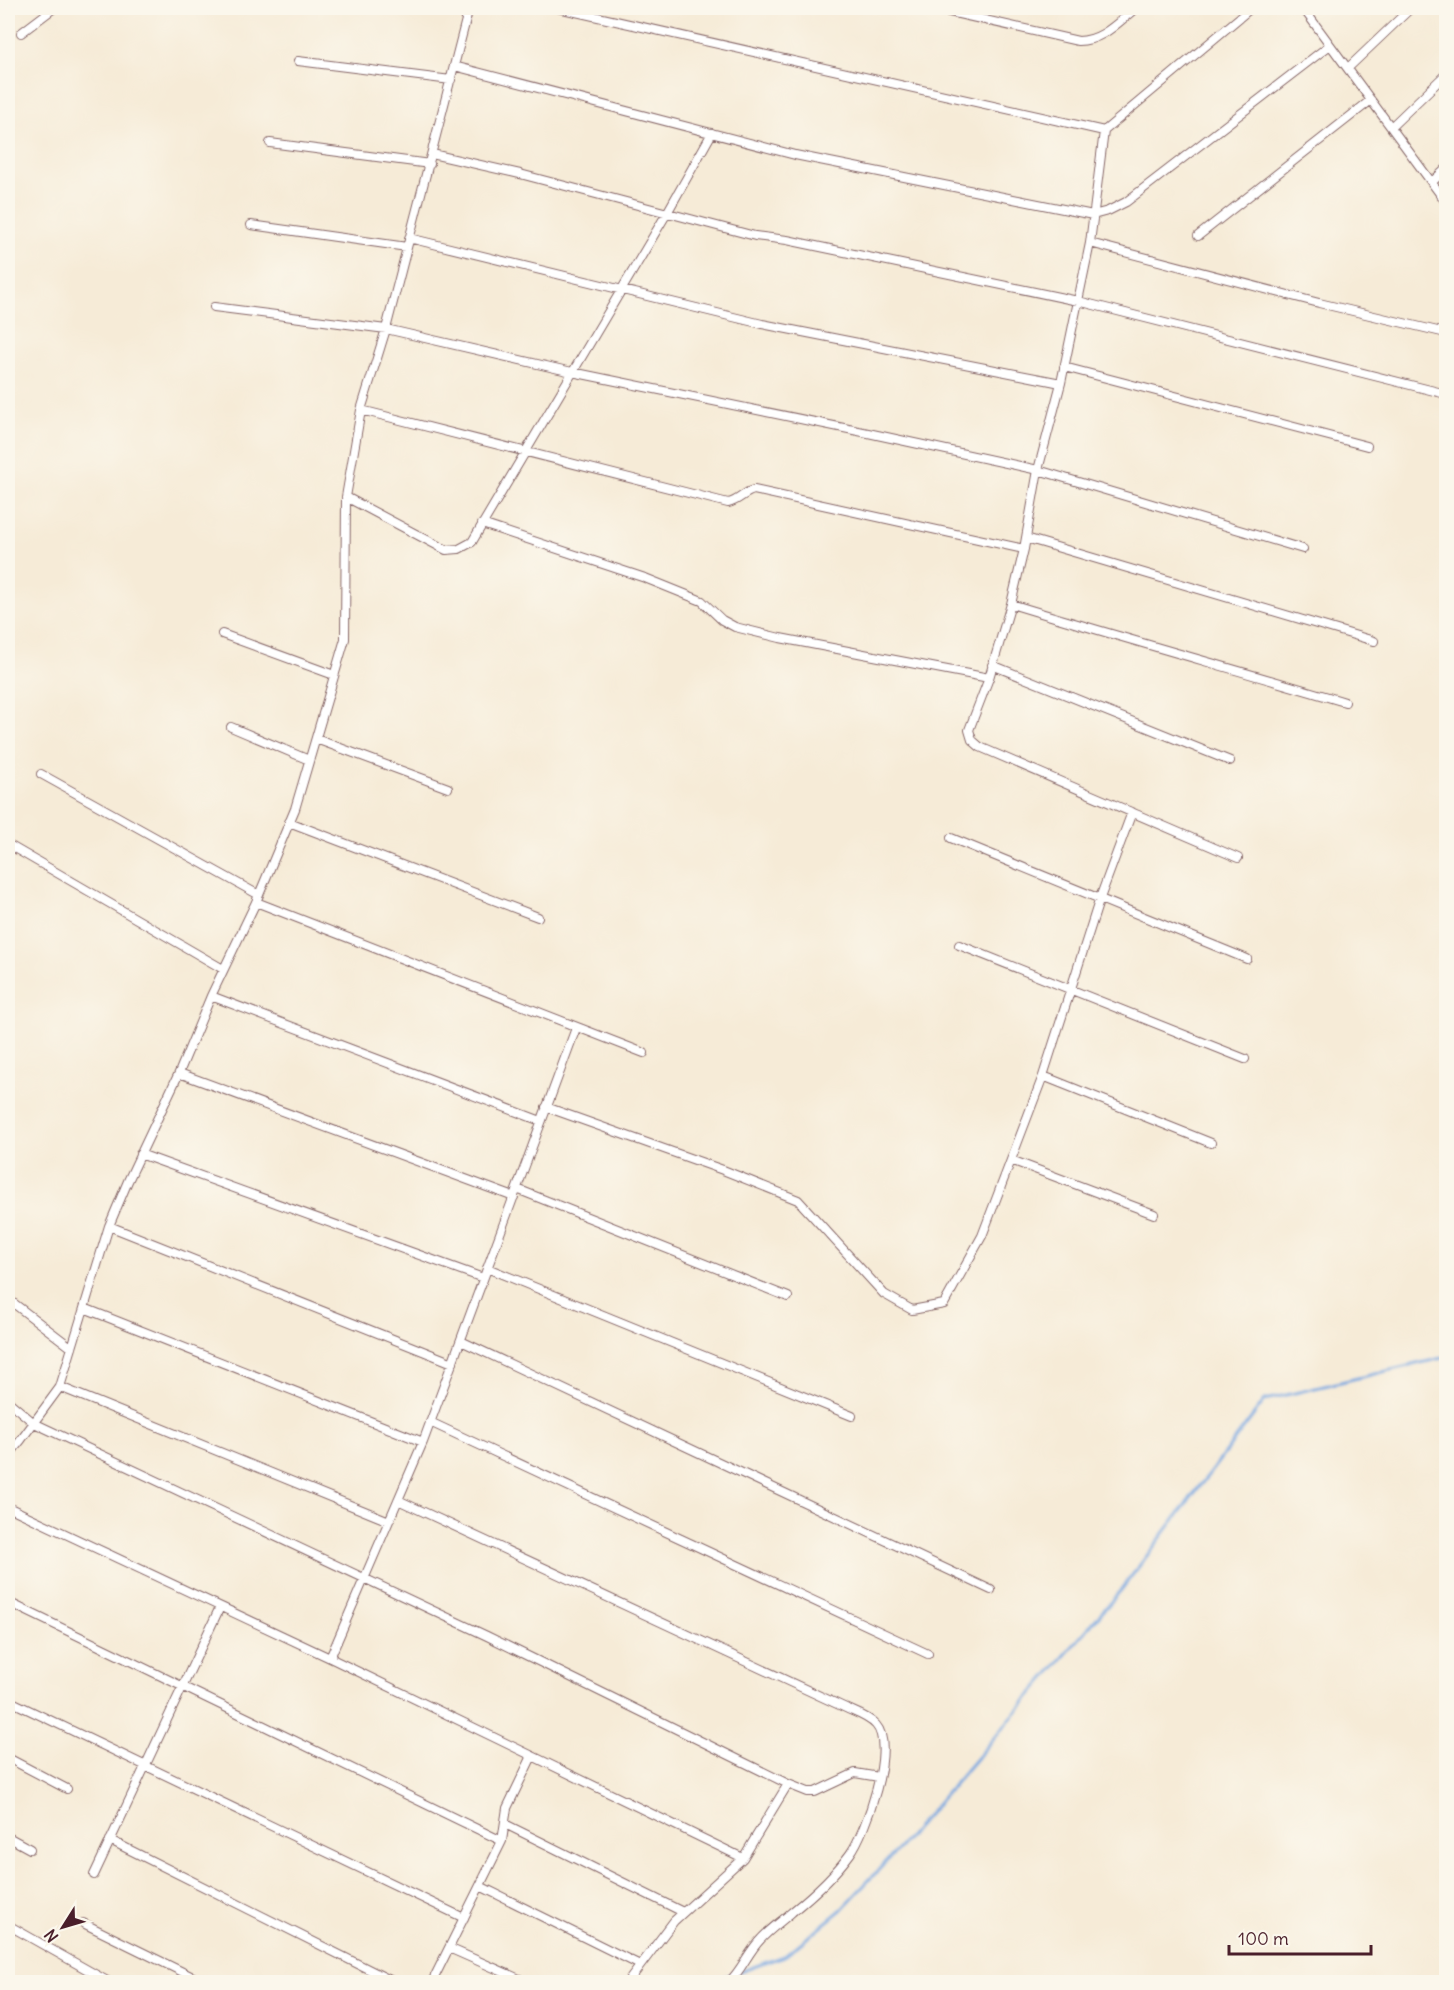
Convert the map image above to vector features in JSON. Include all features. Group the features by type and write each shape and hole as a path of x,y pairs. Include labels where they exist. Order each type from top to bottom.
{"street":[{"path":"21,33 54,8"},
{"path":"8,1456 60,1387 109,1226 257,898 289,822 316,739 345,639 346,497 361,410 386,329 469,8"},
{"path":"558,8 1104,130"},
{"path":"932,8 1089,41 1099,37 1136,8"},
{"path":"1238,858 980,747 972,740 969,730 989,678 1011,604 1024,549 1038,471 1061,383 1090,243 1104,130 1251,8"},
{"path":"1303,8 1446,202"},
{"path":"1348,68 1411,8"},
{"path":"454,66 795,155 1093,215 1126,202 1330,45"},
{"path":"298,61 451,80"},
{"path":"1391,127 1446,74"},
{"path":"1198,236 1371,100"},
{"path":"346,497 446,550 459,549 472,542 712,133"},
{"path":"270,143 430,164"},
{"path":"432,154 519,174 755,236 787,240 1078,301 1446,394"},
{"path":"1432,182 1446,169"},
{"path":"251,225 408,242 621,289 762,324 1061,383"},
{"path":"1090,243 1318,303 1446,333"},
{"path":"214,307 386,329 572,372 868,433 1038,471 1303,549"},
{"path":"1064,367 1366,446"},
{"path":"361,410 728,502 734,501 747,491 754,490 1024,549"},
{"path":"482,524 645,578 702,601 722,620 735,627 780,638 989,678"},
{"path":"1026,538 1374,641"},
{"path":"1011,604 1345,702"},
{"path":"222,634 334,675"},
{"path":"992,665 1230,761"},
{"path":"231,727 309,760"},
{"path":"316,739 448,788"},
{"path":"41,774 257,898 576,1028 644,1053"},
{"path":"546,1107 723,1170 798,1200 884,1294 912,1310 944,1304 982,1236 1043,1076 1100,898 1132,812"},
{"path":"289,822 538,917"},
{"path":"951,838 1247,959"},
{"path":"9,845 224,969"},
{"path":"959,945 1245,1059"},
{"path":"211,996 542,1121"},
{"path":"330,1658 423,1442 576,1028"},
{"path":"179,1073 515,1193 788,1297"},
{"path":"1043,1076 1211,1143"},
{"path":"140,1154 483,1278"},
{"path":"1011,1160 1154,1214"},
{"path":"109,1226 453,1363"},
{"path":"487,1268 852,1416"},
{"path":"8,1299 72,1348"},
{"path":"84,1308 423,1442"},
{"path":"461,1341 991,1590"},
{"path":"60,1387 389,1521"},
{"path":"8,1401 34,1423 487,1636 788,1784 808,1792 815,1792 855,1773 879,1777"},
{"path":"430,1422 928,1654"},
{"path":"398,1500 876,1725 883,1739 883,1764 870,1811 851,1853 812,1896 761,1939 749,1954 740,1972 729,1983"},
{"path":"8,1507 330,1658 743,1858"},
{"path":"8,1602 502,1841"},
{"path":"94,1875 219,1607"},
{"path":"8,1700 464,1918"},
{"path":"432,1983 502,1841 507,1808 532,1756"},
{"path":"8,1758 67,1789"},
{"path":"628,1983 665,1931 743,1858 788,1784"},
{"path":"505,1824 683,1912"},
{"path":"8,1837 30,1849"},
{"path":"111,1840 394,1983"},
{"path":"480,1886 640,1965"},
{"path":"83,1923 203,1983"},
{"path":"8,1925 109,1983"},
{"path":"449,1948 526,1983"}],"waterway":[{"path":"1446,1039 1441,1090 1446,1104"},
{"path":"740,1972 786,1955 841,1910 900,1847 1121,1590 1265,1400 1446,1357"},
{"path":"717,1982 734,1974"}]}
